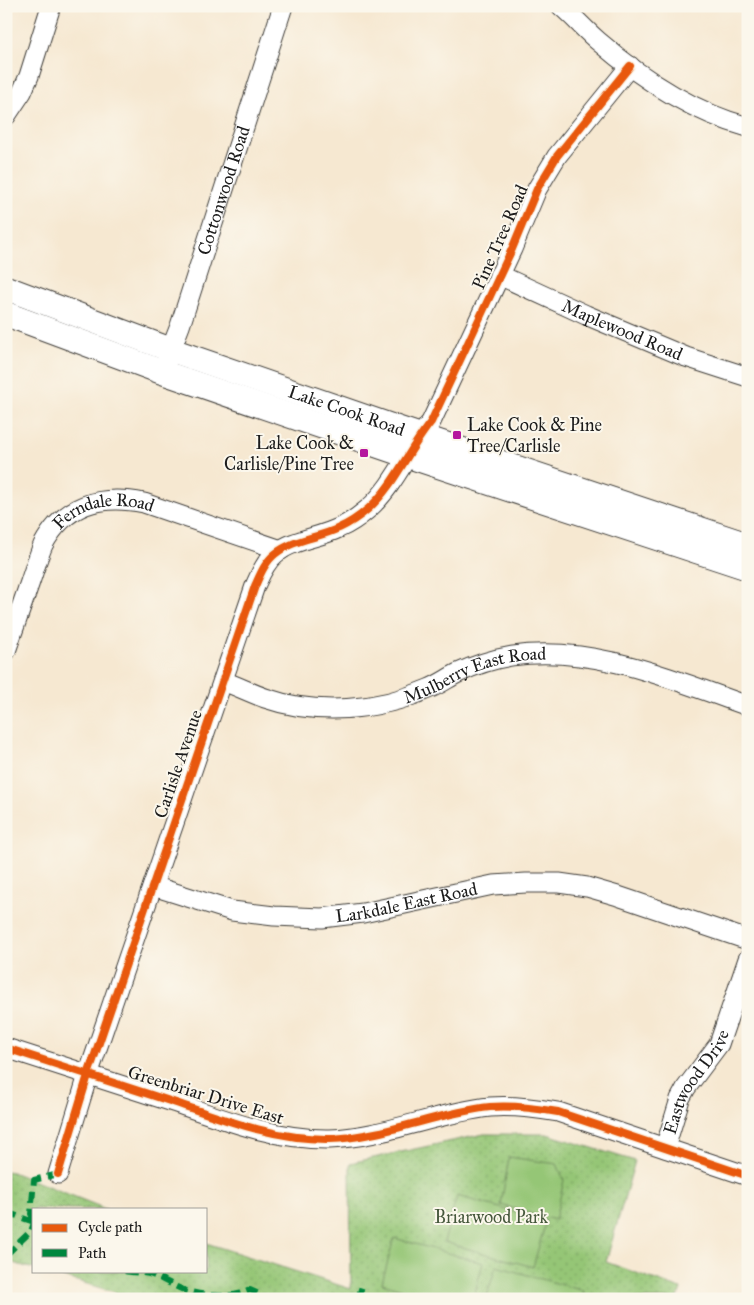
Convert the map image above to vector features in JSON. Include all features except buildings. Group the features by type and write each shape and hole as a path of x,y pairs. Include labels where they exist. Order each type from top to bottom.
{"main road":[{"name":"Lake Cook Road","path":"6,288 171,350 420,436 748,545"},
{"name":"Lake Cook Road","path":"6,314 162,372 408,456 748,568"}],"street":[{"path":"6,116 22,92 29,76 51,6"},
{"name":"Cottonwood Road","path":"162,372 180,326 283,6"},
{"path":"561,6 598,41 679,100 732,123 748,127"},
{"name":"Pine Tree Road","path":"420,436 431,422 538,189 557,156 630,66"},
{"name":"Maplewood Road","path":"499,275 586,315 686,357 748,377"},
{"name":"Carlisle Avenue","path":"58,1174 88,1075 152,886 255,586 265,565 275,554 287,546 340,528 368,509 389,486 420,436"},
{"name":"Ferndale Road","path":"6,651 42,547 54,527 71,511 93,502 110,499 144,503 281,550"},
{"name":"Mulberry East Road","path":"223,681 265,698 297,706 330,709 365,707 400,700 429,689 460,672 485,662 512,656 552,653 593,658 634,667 748,706"},
{"name":"Larkdale East Road","path":"152,886 232,911 274,916 322,918 363,913 493,885 559,883 587,887 659,909 748,940"},
{"name":"Eastwood Drive","path":"664,1148 680,1099 719,1044 748,959"},
{"name":"Greenbriar Drive East","path":"6,1048 241,1124 282,1135 329,1139 373,1135 454,1114 490,1107 528,1106 558,1112 748,1176"}],"green space":[{"name":"Briarwood Park","path":"484,1134 547,1134 635,1161 606,1262 681,1289 677,1299 138,1299 46,1272 208,1272 208,1244 351,1289 350,1163"},
{"path":"509,1157 557,1164 564,1180 555,1220 501,1205"},
{"path":"6,1171 103,1208 32,1208 32,1268 6,1261"},
{"path":"457,1196 546,1221 533,1267 444,1242"},
{"path":"394,1238 483,1263 473,1299 435,1299 382,1283"},
{"path":"496,1266 584,1291 582,1299 486,1299"}],"marked path":[{"path":"32,1216 34,1180 58,1174"},
{"path":"6,1212 32,1221"},
{"path":"6,1255 32,1228"},
{"path":"133,1272 149,1274 184,1290 200,1294 226,1296 250,1290 259,1294 263,1299"},
{"path":"358,1299 362,1286"}],"cycle path":[{"path":"58,1174 88,1075 261,573 271,557 282,549 346,524 358,517 378,500 431,422 512,249 537,189 557,156 630,66"},
{"path":"6,1048 271,1133 310,1138 350,1137 390,1130 470,1110 499,1106 524,1107 558,1112 748,1176"}],"place":[{"name":"Lake Cook & Pine Tree/Carlisle","path":"457,435"},
{"name":"Lake Cook & Carlisle/Pine Tree","path":"364,453"}]}
